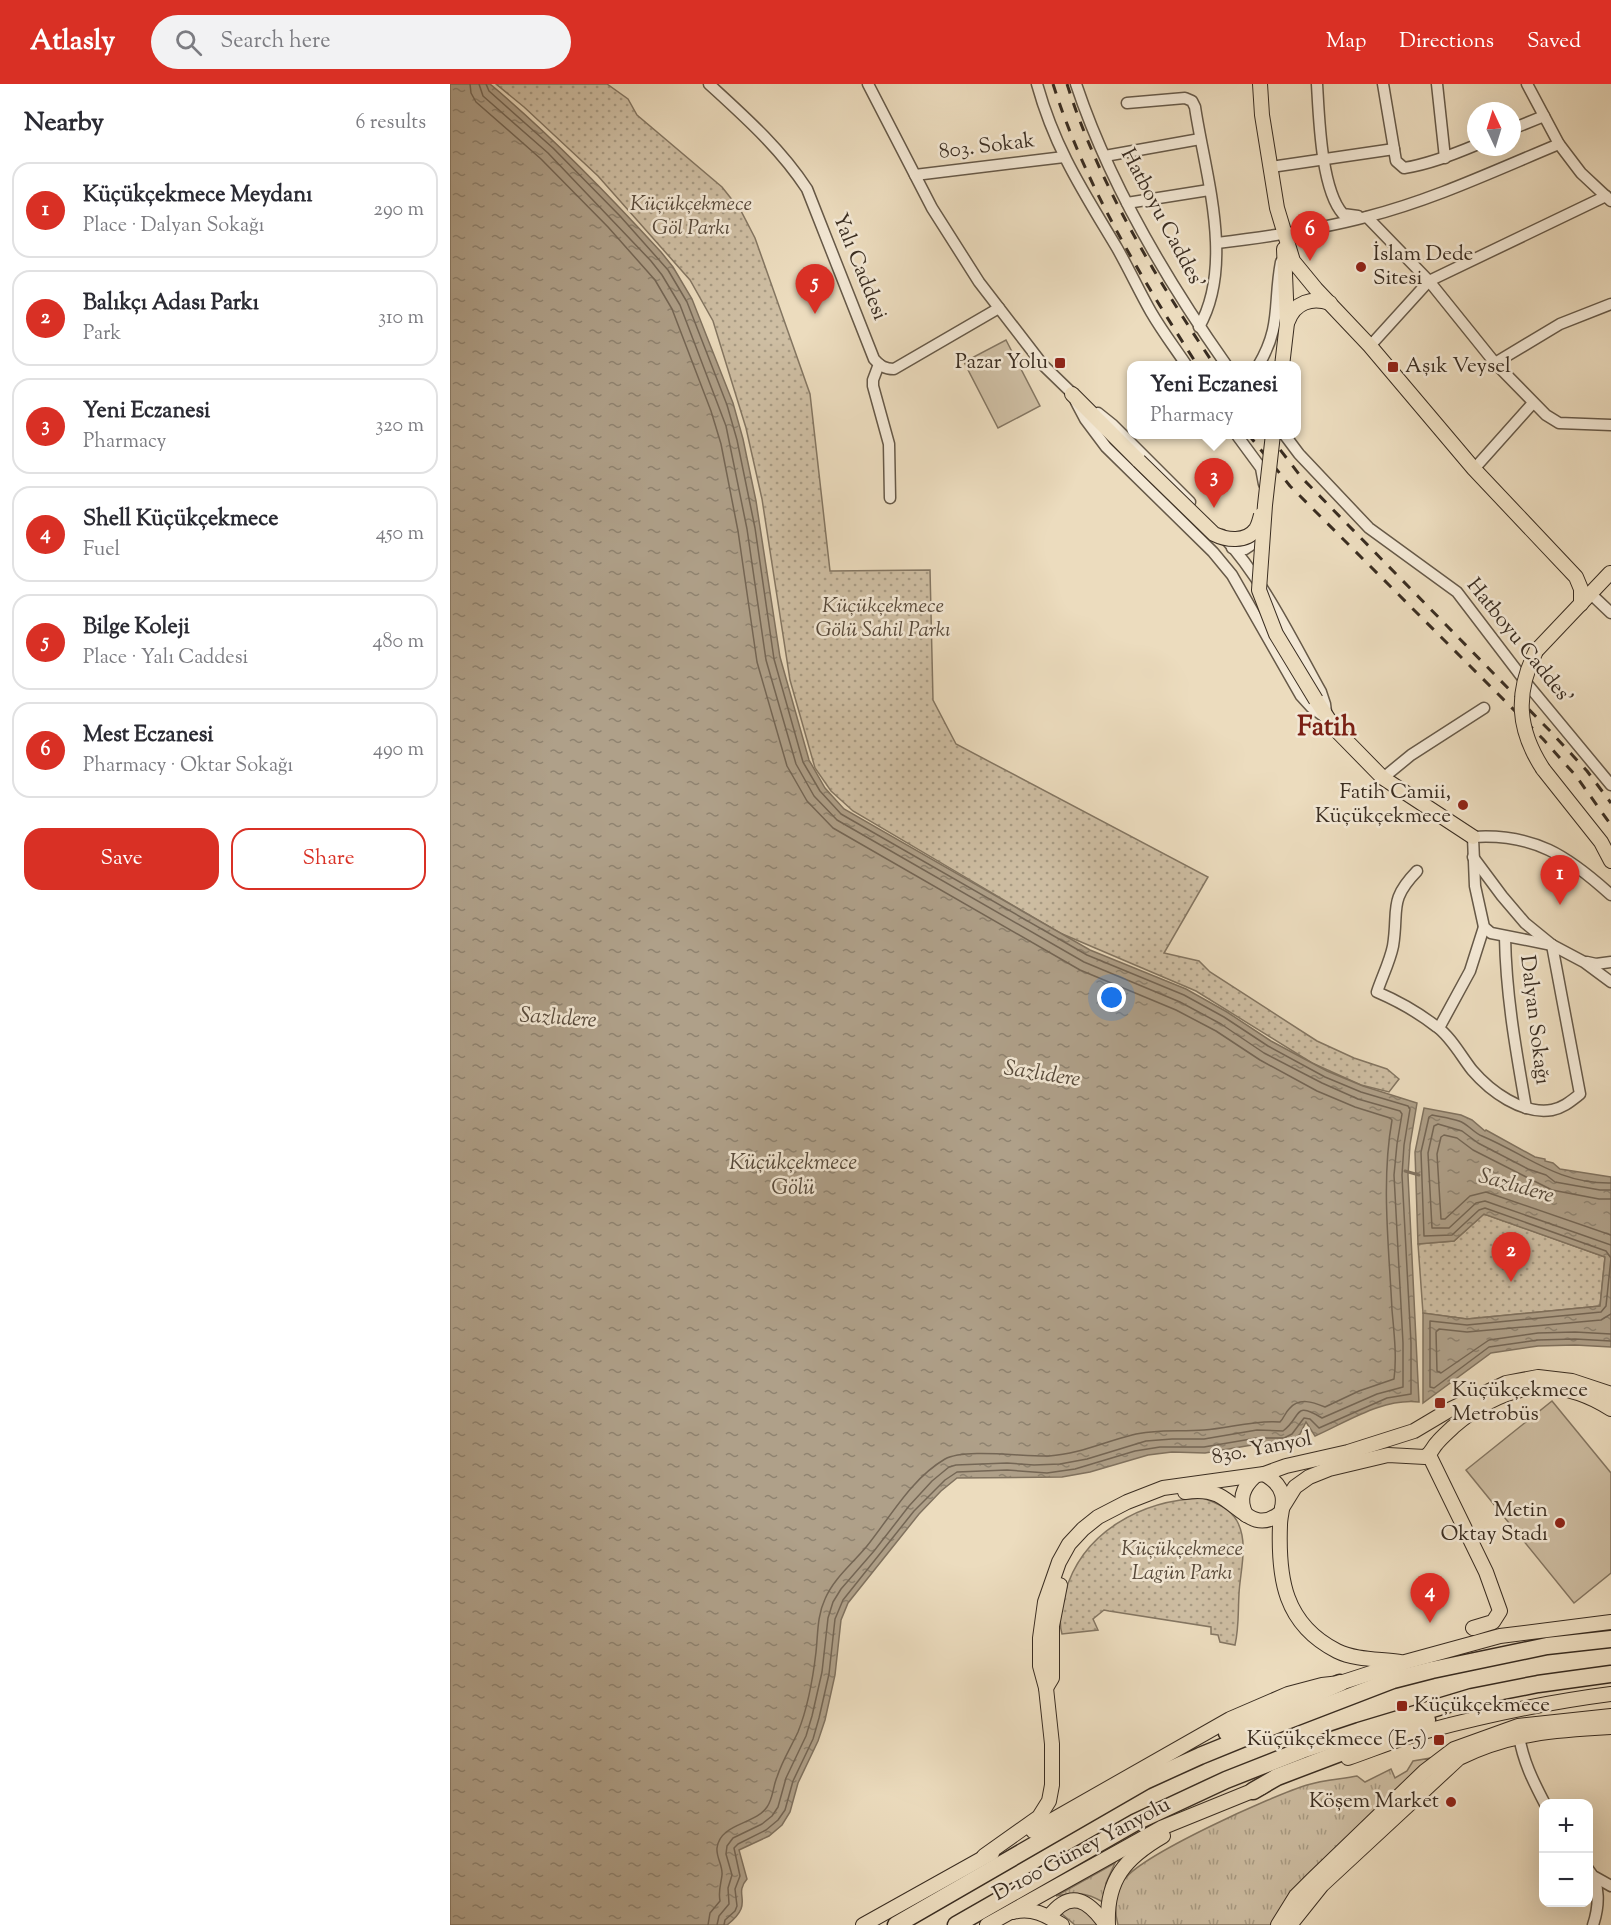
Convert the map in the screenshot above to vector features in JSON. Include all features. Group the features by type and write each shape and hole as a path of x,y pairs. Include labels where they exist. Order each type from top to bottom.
{"highway":[{"path":"896,1925 1110,1800 1200,1756 1345,1697 1394,1680 1516,1652 1611,1639"},
{"path":"957,1925 1175,1802 1302,1750 1369,1727 1472,1697 1538,1684 1611,1674"},
{"path":"1110,1800 1151,1771 1188,1752 1340,1683"},
{"path":"1253,1791 1277,1777 1452,1711 1472,1697"}],"main road":[{"path":"1260,84 1277,208 1293,261 1370,346 1474,469 1576,577 1581,588 1581,604"},
{"path":"1283,361 1287,323 1284,254 1286,235"},
{"path":"1287,323 1291,312 1303,303 1312,300 1331,303"},
{"path":"1072,394 1214,534 1234,540 1242,538 1256,530 1265,505"},
{"path":"1273,439 1259,590 1276,634 1326,718 1383,778 1473,837"},
{"path":"1576,577 1594,578 1610,573"},
{"path":"1610,573 1536,651 1526,671 1520,698 1531,751 1601,842 1611,861"},
{"name":"830. Yanyol","path":"984,1856 1039,1817 1049,1801 1052,1785 1052,1744 1046,1688 1052,1678 1046,1642 1045,1602 1059,1562 1069,1544 1098,1517 1127,1502 1163,1488 1260,1475 1286,1466 1348,1452 1414,1431 1451,1409 1506,1383 1538,1377 1572,1381 1611,1394"},
{"path":"1432,1450 1474,1411 1501,1397 1526,1388 1550,1386 1580,1392 1611,1409"},
{"path":"1412,1456 1407,1449 1406,1441 1414,1431 1428,1432 1433,1439 1432,1450 1486,1572 1500,1611 1493,1622 1473,1628"},
{"name":"830. Yanyol","path":"1281,1510 1295,1488 1309,1477 1329,1469 1388,1455 1421,1458 1432,1450"},
{"path":"1281,1510 1273,1519 1264,1521 1254,1520 1246,1515 1241,1503 1241,1496 1246,1485 1260,1475 1270,1477 1281,1489 1283,1495 1280,1574 1288,1601 1299,1620 1318,1639 1337,1651 1359,1658 1405,1662"},
{"name":"830. Yanyol","path":"1046,1642 1065,1569 1088,1534 1104,1522 1148,1501 1192,1491 1205,1491 1219,1496 1246,1515"},
{"path":"863,1925 1230,1719 1288,1694 1340,1683 1405,1662 1500,1636 1611,1622"},
{"name":"D-100 Güney Yanyolu","path":"987,1925 1161,1828 1253,1791 1424,1732 1524,1708 1611,1694"},
{"path":"1278,1925 1296,1896 1313,1878 1425,1771 1454,1749 1518,1726 1611,1716"},
{"path":"1290,1925 1322,1884 1453,1763 1475,1750 1519,1736 1544,1731 1611,1727"},
{"path":"1107,1925 1111,1894 1126,1862 1180,1822"},
{"path":"1047,1921 1056,1907 1066,1901 1078,1900 1093,1907 1107,1925"},
{"path":"1002,1915 1026,1910 1047,1921 1062,1925"}],"street":[{"name":"Yalı Caddesi","path":"709,84 768,138 791,165 807,189 874,359 879,364"},
{"path":"868,84 933,208 960,253 999,308 1043,365 1072,394 1113,425 1232,548 1275,610 1321,692 1326,718"},
{"path":"1037,84 1045,114 1064,157 1152,314 1184,361"},
{"name":"Hatboyu Caddes'","path":"1076,84 1127,203 1199,327 1223,361"},
{"path":"1317,84 1323,160 1338,208 1343,214 1367,217 1428,281 1495,363 1533,403 1559,423 1611,425"},
{"path":"1383,84 1396,161 1404,168 1420,166 1467,149"},
{"path":"1437,84 1445,158"},
{"path":"1370,346 1428,281 1608,198 1581,173 1560,144 1527,84"},
{"path":"1127,103 1172,98 1189,99 1195,107 1217,243 1213,286 1207,312 1199,327"},
{"path":"1521,125 1544,116"},
{"path":"1105,156 1200,139"},
{"path":"1217,243 1286,235 1367,217 1456,187 1560,144"},
{"path":"1271,167 1394,149"},
{"name":"803. Sokak","path":"915,175 1064,157"},
{"path":"1127,203 1209,190"},
{"path":"1261,361 1269,346 1275,325 1278,275 1284,254"},
{"path":"1495,363 1560,324 1611,304"},
{"path":"890,498 889,444 873,386 879,364 886,369 894,369 999,308"},
{"path":"1072,394 1085,419 1106,447 1223,562 1240,587 1301,696 1326,718"},
{"path":"1474,469 1533,403"},
{"path":"1239,439 1261,468 1265,491 1255,580"},
{"name":"Hatboyu Caddes'","path":"1287,439 1306,463 1369,528 1457,592 1528,685 1611,785"},
{"path":"1232,548 1245,549 1251,545 1260,532"},
{"path":"1591,594 1611,613"},
{"path":"1383,778 1412,755 1484,708"},
{"path":"1439,1028 1470,971 1484,927 1475,886 1473,837 1505,836 1536,843 1576,867 1611,895"},
{"path":"1473,857 1511,908 1526,924 1552,945 1584,962 1611,982"},
{"path":"1417,871 1402,886 1396,900 1392,947 1377,992 1398,1001 1439,1028 1473,1071 1494,1092 1526,1107 1551,1110 1567,1105 1580,1094 1552,945"},
{"path":"1484,927 1491,933 1505,937 1552,945"},
{"name":"Dalyan Sokağı","path":"1505,937 1505,969 1509,1002 1526,1107"},
{"path":"1584,962 1596,964 1611,962"},
{"path":"1519,1736 1521,1752 1527,1768 1543,1799"},
{"path":"1593,1874 1611,1886"},
{"path":"1593,1879 1598,1911 1593,1925"}],"green space":[{"path":"496,84 607,84 628,99 637,115 722,187 741,211 755,238 810,394 830,571 930,570 933,700 956,744 1208,877 1164,953 1199,961 1210,972 1317,1041 1354,1058 1387,1069 1399,1079 1389,1092 1361,1085 1312,1063 1196,991 1060,933 853,811 831,791 815,768 790,680 762,499 746,428 713,321 690,280 598,176"},
{"path":"1006,340 1040,406 998,428 964,362"},
{"path":"1484,1214 1605,1257 1600,1306 1467,1319 1423,1313 1418,1244 1454,1241"},
{"name":"Metin Oktay Stadı","path":"1552,1401 1611,1473 1611,1573 1574,1603 1466,1470"},
{"name":"Küçükçekmece Lagün Parkı","path":"1203,1498 1222,1506 1231,1513 1237,1521 1243,1538 1235,1645 1220,1642 1218,1635 1211,1634 1211,1627 1104,1610 1093,1619 1098,1630 1062,1634 1061,1609 1073,1571 1100,1537 1117,1523 1158,1505"},
{"path":"1431,1758 1299,1884 1271,1925 1118,1925 1116,1902 1123,1881 1154,1856 1180,1842 1239,1813 1307,1785 1357,1776 1365,1782 1391,1769 1395,1778 1407,1771 1413,1761"},
{"path":"1115,1863 1106,1883 1103,1902 1081,1894 1056,1896"},
{"path":"1068,1907 1081,1907 1099,1925 1075,1925 1062,1914"}],"water":[{"name":"Küçükçekmece Gölü","path":"450,84 490,84 513,103 578,165 661,252 692,299 733,403 743,439 756,501 780,657 809,760 825,788 844,809 1090,950 1186,989 1271,1041 1327,1071 1363,1086 1417,1103 1408,1175 1419,1402 1378,1407 1315,1436 1306,1422 1300,1434 1286,1445 1258,1444 1205,1453 1172,1452 1148,1455 1090,1472 1062,1477 957,1478 919,1514 848,1603 841,1620 835,1675 818,1741 798,1783 790,1812 782,1825 769,1836 739,1850 747,1879 743,1885 740,1910 727,1925 450,1925"},
{"path":"1424,1108 1461,1115 1472,1120 1485,1131 1535,1157 1553,1163 1560,1169 1611,1177 1611,1347 1538,1346 1491,1353 1423,1403 1423,1313 1467,1319 1600,1306 1605,1257 1484,1214 1454,1241 1418,1244 1415,1152"}],"waterway":[{"name":"Sazlıdere","path":"1405,1171 1419,1175"}],"railway":[{"path":"1053,84 1081,158 1098,194 1135,264 1195,361"},
{"path":"1067,84 1080,122 1112,194 1171,299 1212,361"},
{"path":"1252,439 1290,486 1543,739 1576,776 1611,825"},
{"path":"1272,439 1302,478 1551,732 1587,771 1611,803"}],"place":[{"name":"Mest Eczanesi","path":"1310,261"},
{"name":"İslam Dede Sitesi","path":"1361,267"},
{"name":"Bilge Koleji","path":"815,314"},
{"name":"Pazar Yolu","path":"1060,363"},
{"name":"Aşık Veysel","path":"1393,367"},
{"name":"Yeni Eczanesi","path":"1214,508"},
{"name":"Fatih Camii, Küçükçekmece","path":"1463,805"},
{"name":"Küçükçekmece Meydanı","path":"1560,905"},
{"name":"Balıkçı Adası Parkı","path":"1511,1282"},
{"name":"Küçükçekmece Metrobüs","path":"1440,1403"},
{"name":"Metin Oktay Stadı","path":"1560,1523"},
{"name":"Shell Küçükçekmece","path":"1430,1623"},
{"name":"Küçükçekmece","path":"1402,1706"},
{"name":"Küçükçekmece (E-5)","path":"1439,1740"},
{"name":"Köşem Market","path":"1451,1802"}],"district":[{"name":"Fatih","path":"1327,728"}],"park label":[{"name":"Küçükçekmece Göl Parkı","path":"691,217"},
{"name":"Küçükçekmece Gölü Sahil Parkı","path":"883,619"}]}
